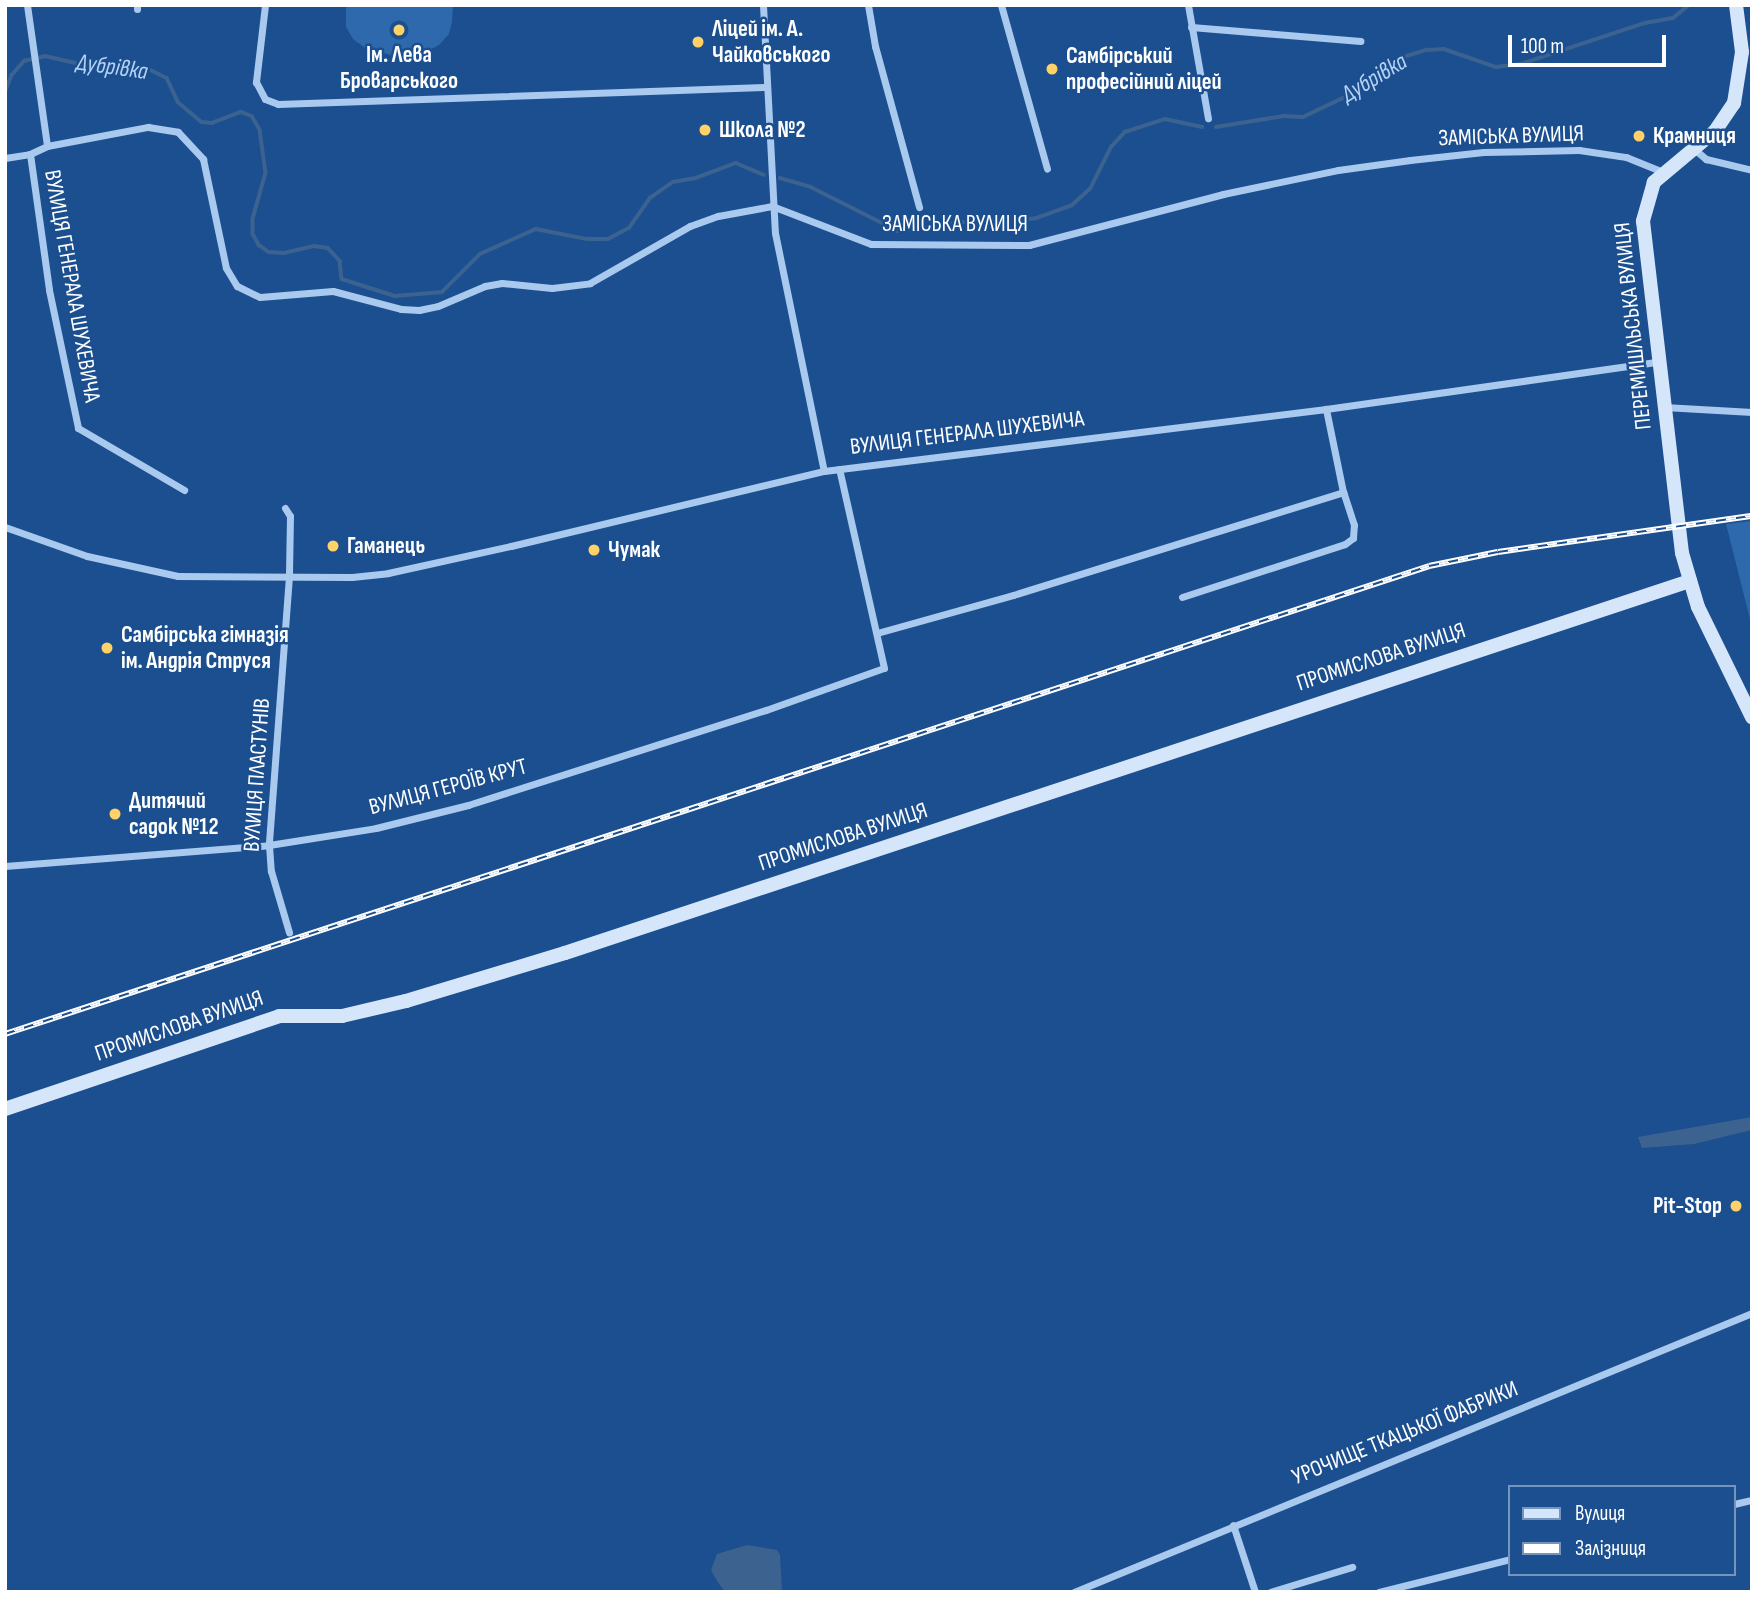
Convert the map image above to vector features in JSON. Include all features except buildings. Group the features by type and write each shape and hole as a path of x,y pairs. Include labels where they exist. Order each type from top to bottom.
{"street":[{"path":"27,5 47,146"},
{"path":"265,5 256,82 265,99 278,104 767,87"},
{"path":"763,5 772,206 824,471"},
{"path":"868,5 875,46 919,206"},
{"path":"1002,5 1046,169"},
{"path":"1188,5 1208,118"},
{"name":"ПЕРЕМИШЛЬСЬКА ВУЛИЦЯ","path":"1736,5 1742,52 1741,73 1734,103 1715,131 1663,172 1649,194 1643,221 1682,553 1698,607 1752,717"},
{"path":"1191,27 1360,41"},
{"path":"5,158 30,154 47,146 148,127 178,132 202,159 226,268 237,286 261,297 334,291 401,309 419,310 439,306 485,286 502,283 572,288 597,279 690,226 718,216 772,206"},
{"path":"1693,149 1706,159 1752,170"},
{"name":"ЗАМІСЬКА ВУЛИЦЯ","path":"772,206 871,244 1029,245 1223,194 1338,170 1410,160 1484,152 1579,150 1626,157 1663,172"},
{"name":"ВУЛИЦЯ ГЕНЕРАЛА ШУХЕВИЧА","path":"30,154 49,290 78,428 184,490"},
{"name":"ВУЛИЦЯ ГЕНЕРАЛА ШУХЕВИЧА","path":"5,527 87,556 178,576 352,577 388,573 824,471 1326,409 1658,362"},
{"path":"1663,407 1752,412"},
{"path":"1182,597 1349,542 1354,525 1343,492 1326,409"},
{"path":"839,469 877,633 1013,596 1343,492"},
{"path":"285,509 290,516 289,576"},
{"name":"ВУЛИЦЯ ПЛАСТУНІВ","path":"289,576 269,845 271,871 289,932"},
{"name":"ПРОМИСЛОВА ВУЛИЦЯ","path":"5,1109 279,1016 342,1016 406,1001 565,953 1690,581"},
{"name":"ВУЛИЦЯ ГЕРОЇВ КРУТ","path":"5,866 269,845 376,828 468,806 766,710 884,668 877,633"},
{"name":"УРОЧИЩЕ ТКАЦЬКОЇ ФАБРИКИ","path":"1074,1592 1752,1313"},
{"path":"1233,1525 1255,1592"},
{"path":"1379,1592 1508,1560"},
{"path":"1270,1592 1352,1567"}],"shaded area":[{"name":"Ім. Лева Броварського","path":"346,5 453,5 452,22 449,34 439,45 426,52 395,56 365,48 353,39 346,27"},
{"path":"1752,521 1752,627 1726,524"},
{"path":"1752,1117 1752,1130 1694,1144 1642,1148 1638,1137"},
{"path":"747,1545 777,1550 780,1555 782,1592 725,1592 711,1570 717,1554"}],"waterway":[{"name":"Дубрівка","path":"1216,127 1284,116 1303,117 1343,98 1400,58 1427,50 1444,49 1496,67 1521,64 1645,23 1673,18 1689,5"},
{"name":"Дубрівка","path":"5,92 11,76 24,61 45,56 102,69 147,68 167,78 178,102 202,122 212,123 241,112 252,116 260,130 266,173 253,219 253,234 259,245 269,252 284,253 314,246 328,248 340,261 342,279 395,296 442,292 480,254 536,229 587,239 608,239 629,228 650,198 673,182 696,178 736,163 764,175"},
{"name":"Дубрівка","path":"780,178 811,187 898,231 961,222 1001,223 1037,218 1072,205 1090,189 1111,147 1125,132 1165,119 1202,127"}],"railway":[{"path":"5,1034 1429,566 1498,552 1752,516"}],"place":[{"name":"Ім. Лева Броварського","path":"399,30"},
{"name":"Ліцей ім. А. Чайковського","path":"698,42"},
{"name":"Самбірський професійний ліцей","path":"1052,69"},
{"name":"Школа №2","path":"705,130"},
{"name":"Крамниця","path":"1639,136"},
{"name":"Гаманець","path":"333,546"},
{"name":"Чумак","path":"594,550"},
{"name":"Самбірська гімназія ім. Андрія Струся","path":"107,648"},
{"name":"Дитячий садок №12","path":"115,814"},
{"name":"Pit-Stop","path":"1736,1206"}]}
